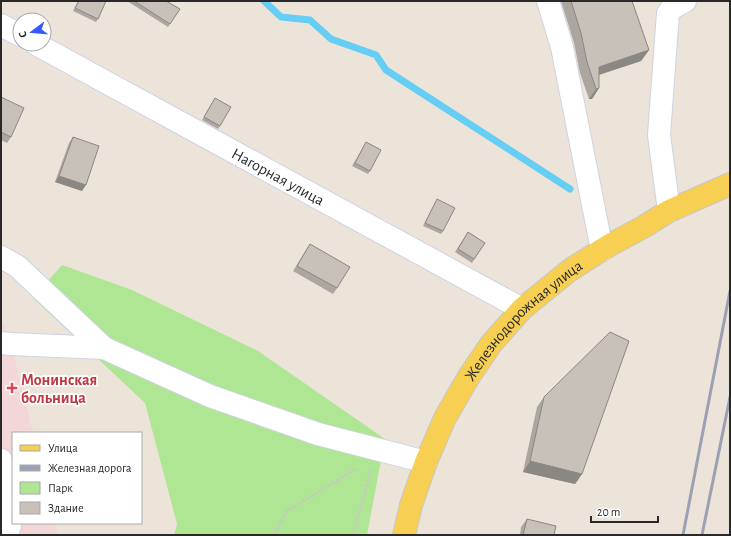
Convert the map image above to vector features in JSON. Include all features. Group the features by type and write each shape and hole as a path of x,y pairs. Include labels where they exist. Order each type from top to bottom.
{"main road":[{"name":"Железнодорожная улица","path":"404,535 411,505 426,462 445,418 468,378 491,344 522,309 570,270 602,250 669,211 730,184"}],"street":[{"path":"548,1 562,47 602,250"},
{"path":"669,211 659,135 668,13 672,8 685,1"},
{"path":"1,25 12,31"},
{"name":"Нагорная улица","path":"51,52 522,309"},
{"path":"1,257 17,266 104,348 210,396 382,455 426,462"},
{"path":"1,343 104,348"},
{"path":"1,460 6,528"}],"path":[{"path":"274,535 286,512 382,455"},
{"path":"353,535 382,455"}],"shaded area":[{"name":"Монинская больница","path":"1,319 11,344 33,432 12,432 12,524 55,524 58,535 1,535"}],"green space":[{"path":"62,265 132,290 258,351 385,439 367,535 174,535 177,524 145,403 33,298"}],"building":[{"path":"79,1 106,1 98,19 75,8"},
{"path":"134,1 166,1 180,9 170,24"},
{"path":"571,1 632,1 649,50 599,67 599,88 596,89 587,62 581,33"},
{"path":"1,97 24,108 11,137 1,132"},
{"path":"215,98 231,107 220,126 204,117"},
{"path":"73,137 99,146 86,185 59,176"},
{"path":"366,142 381,150 370,171 355,163"},
{"path":"437,199 455,208 443,231 425,223"},
{"path":"468,232 485,243 474,259 458,249"},
{"path":"310,244 350,267 337,288 297,266"},
{"path":"610,332 629,341 582,474 530,461 544,397"},
{"path":"527,519 556,526 554,535 523,535"}],"waterway":[{"path":"264,1 281,17 310,20 331,39 376,55 386,70 570,189"}],"railway":[{"path":"683,535 730,291"},
{"path":"702,535 730,397"}],"place":[{"name":"Монинская больница","path":"12,388"}]}
